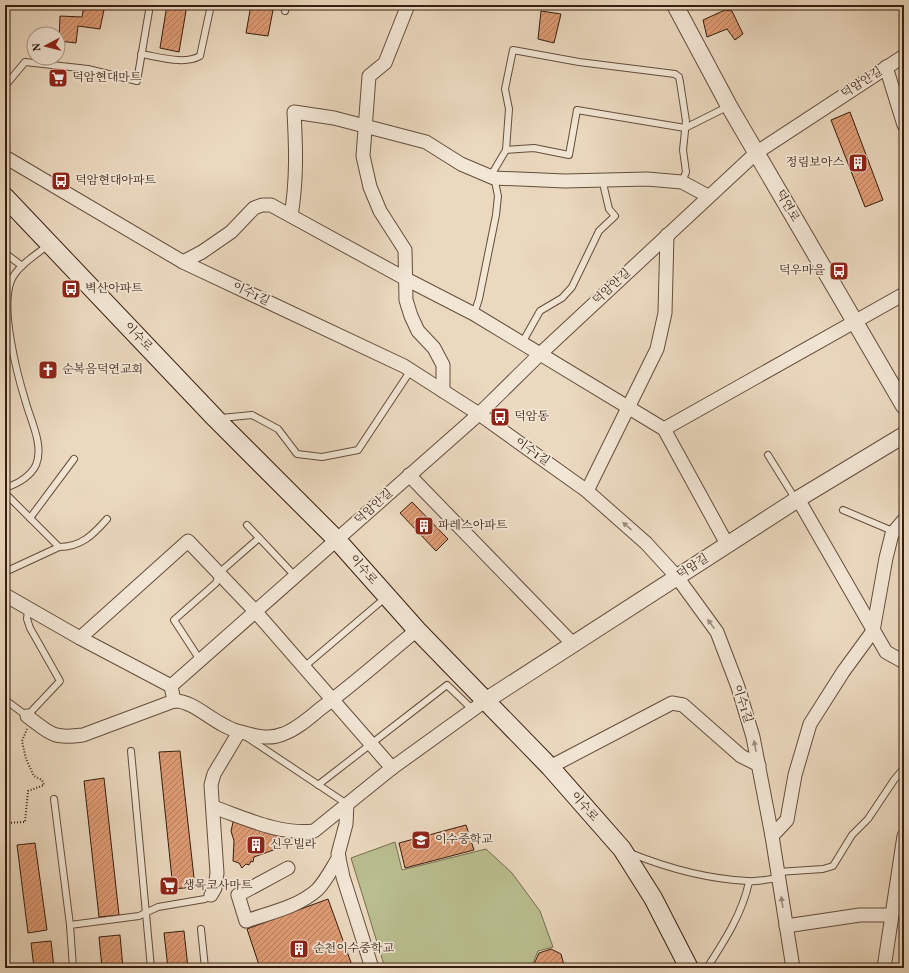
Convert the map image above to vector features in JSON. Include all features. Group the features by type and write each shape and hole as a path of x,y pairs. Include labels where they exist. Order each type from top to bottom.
{"main road":[{"name":"이수로","path":"5,197 216,419 337,540 417,630 479,706 550,767 622,849 653,898 689,968"}],"street":[{"path":"408,5 385,63 369,76 363,156 370,187 380,211 405,250 406,300 418,331 434,348 443,365 443,391"},
{"name":"덕연로","path":"675,5 729,106 904,406"},
{"name":"덕암안길","path":"171,686 479,414 540,354 708,196 756,153 904,56"},
{"path":"886,67 904,125"},
{"path":"291,216 295,190 297,153 294,112 334,118 426,142 461,164 494,178 565,181 633,178 682,182 708,196"},
{"name":"이수1길","path":"5,157 183,262 411,370 479,414 587,491 646,543 677,577 717,632 738,687 753,737 772,836 793,968"},
{"path":"183,262 202,252 231,232 254,208 262,205 271,205 406,279 474,314 630,407 664,429 727,544"},
{"path":"587,491 630,407 657,349 665,313 668,235"},
{"path":"664,429 855,323 904,294"},
{"path":"904,422 902,429 904,435"},
{"name":"덕암길","path":"479,706 797,499 904,435"},
{"path":"409,475 574,644"},
{"path":"797,499 886,652 904,662"},
{"path":"772,836 787,820 795,775 810,724 843,672 873,631 886,558 892,534 904,520"},
{"path":"80,638 188,541 255,611 392,768"},
{"path":"5,595 28,610 171,686 174,701"},
{"path":"30,718 58,737 76,736 83,735 174,701 189,703 221,725 239,732 263,737 282,734 296,727 333,699 417,630"},
{"path":"550,767 672,703 683,705 741,756 758,765"},
{"path":"213,807 273,828 300,832 314,831 392,768 479,706"},
{"path":"211,895 215,888 217,873 212,785 214,774 239,732"},
{"path":"288,868 238,895 246,921 290,906 318,890 339,857 346,824 347,804"},
{"path":"884,968 904,836"},
{"path":"339,857 343,877 372,968"},
{"path":"786,926 860,915 892,915"}],"lane":[{"path":"5,86 25,62 88,69 137,81 150,5"},
{"path":"141,54 171,59 193,60 200,56 211,5"},
{"path":"474,314 480,299 496,215 498,196 493,172 506,150 509,109 505,89 513,50 579,62 675,74 679,77 686,121 683,150 686,172 682,182"},
{"path":"506,150 534,148 569,155 577,110 685,128 729,106"},
{"path":"522,343 540,311 562,298 572,287 599,231 615,216 609,209 602,179"},
{"path":"5,488 16,485 31,472 36,465 38,455 36,435 16,364 8,319 8,290 14,274 49,244"},
{"path":"5,253 22,266"},
{"path":"216,419 252,415 278,429 297,454 322,456 358,450 411,370"},
{"path":"768,455 797,499"},
{"path":"30,518 74,459"},
{"path":"5,493 59,547"},
{"path":"844,510 895,532"},
{"path":"5,572 59,547 71,547 92,536 107,519"},
{"path":"247,524 295,576"},
{"path":"200,660 174,620 216,582 218,573 259,538"},
{"path":"304,667 387,597"},
{"path":"8,702 30,718 60,681 30,628 27,619 28,610"},
{"path":"318,785 447,685 479,706"},
{"path":"239,732 347,804"},
{"path":"131,752 151,968"},
{"path":"622,849 657,864 749,882 778,875 823,869 833,866 852,835 868,820 894,780 904,768"},
{"path":"54,799 70,925 73,968"},
{"path":"707,968 725,939 744,902 749,882"},
{"path":"70,925 139,916 158,907 205,899 211,895"},
{"path":"201,929 205,968"}],"path":[{"path":"5,823 25,822 28,791 44,784 42,780 34,776 22,741 30,718"}],"green space":[{"path":"395,842 402,870 486,849 512,873 540,911 553,947 538,951 533,963 534,968 385,968 351,858"}],"building":[{"path":"84,5 105,5 100,29 78,26 76,43 66,42 66,26 60,26 60,16 82,17"},
{"path":"167,5 187,5 179,52 160,48"},
{"path":"251,5 274,5 268,36 246,33"},
{"path":"725,10 732,11 743,34 735,40 727,29 707,37 703,20"},
{"path":"541,11 561,14 554,43 538,39"},
{"name":"정림보아스","path":"850,112 883,200 865,207 831,120"},
{"name":"파레스아파트","path":"412,502 448,539 436,551 400,513"},
{"path":"180,751 195,887 173,889 159,752"},
{"path":"104,778 119,915 99,917 84,781"},
{"name":"신우빌라","path":"234,818 281,833 276,849 254,857 253,862 251,861 249,865 246,864 242,868 239,863 233,861 234,841 231,831"},
{"path":"466,825 474,850 405,868 399,843"},
{"path":"35,843 47,930 28,933 17,845"},
{"name":"순천이수중학교","path":"328,899 353,968 260,968 247,929"},
{"path":"184,931 188,968 168,968 164,933"},
{"path":"120,935 123,968 102,968 99,937"},
{"path":"51,941 54,968 34,968 31,943"},
{"path":"551,949 561,954 564,965 563,968 536,968 534,964 539,953"}],"place":[{"name":"덕암현대마트","path":"58,78"},
{"name":"정림보아스","path":"858,163"},
{"name":"덕암현대아파트","path":"61,181"},
{"name":"덕우마을","path":"839,271"},
{"name":"벽산아파트","path":"71,289"},
{"name":"순복음덕연교회","path":"48,370"},
{"name":"덕암동","path":"500,417"},
{"name":"파레스아파트","path":"424,526"},
{"name":"이수중학교","path":"421,840"},
{"name":"신우빌라","path":"256,845"},
{"name":"생목코사마트","path":"169,886"},
{"name":"순천이수중학교","path":"299,949"}]}
